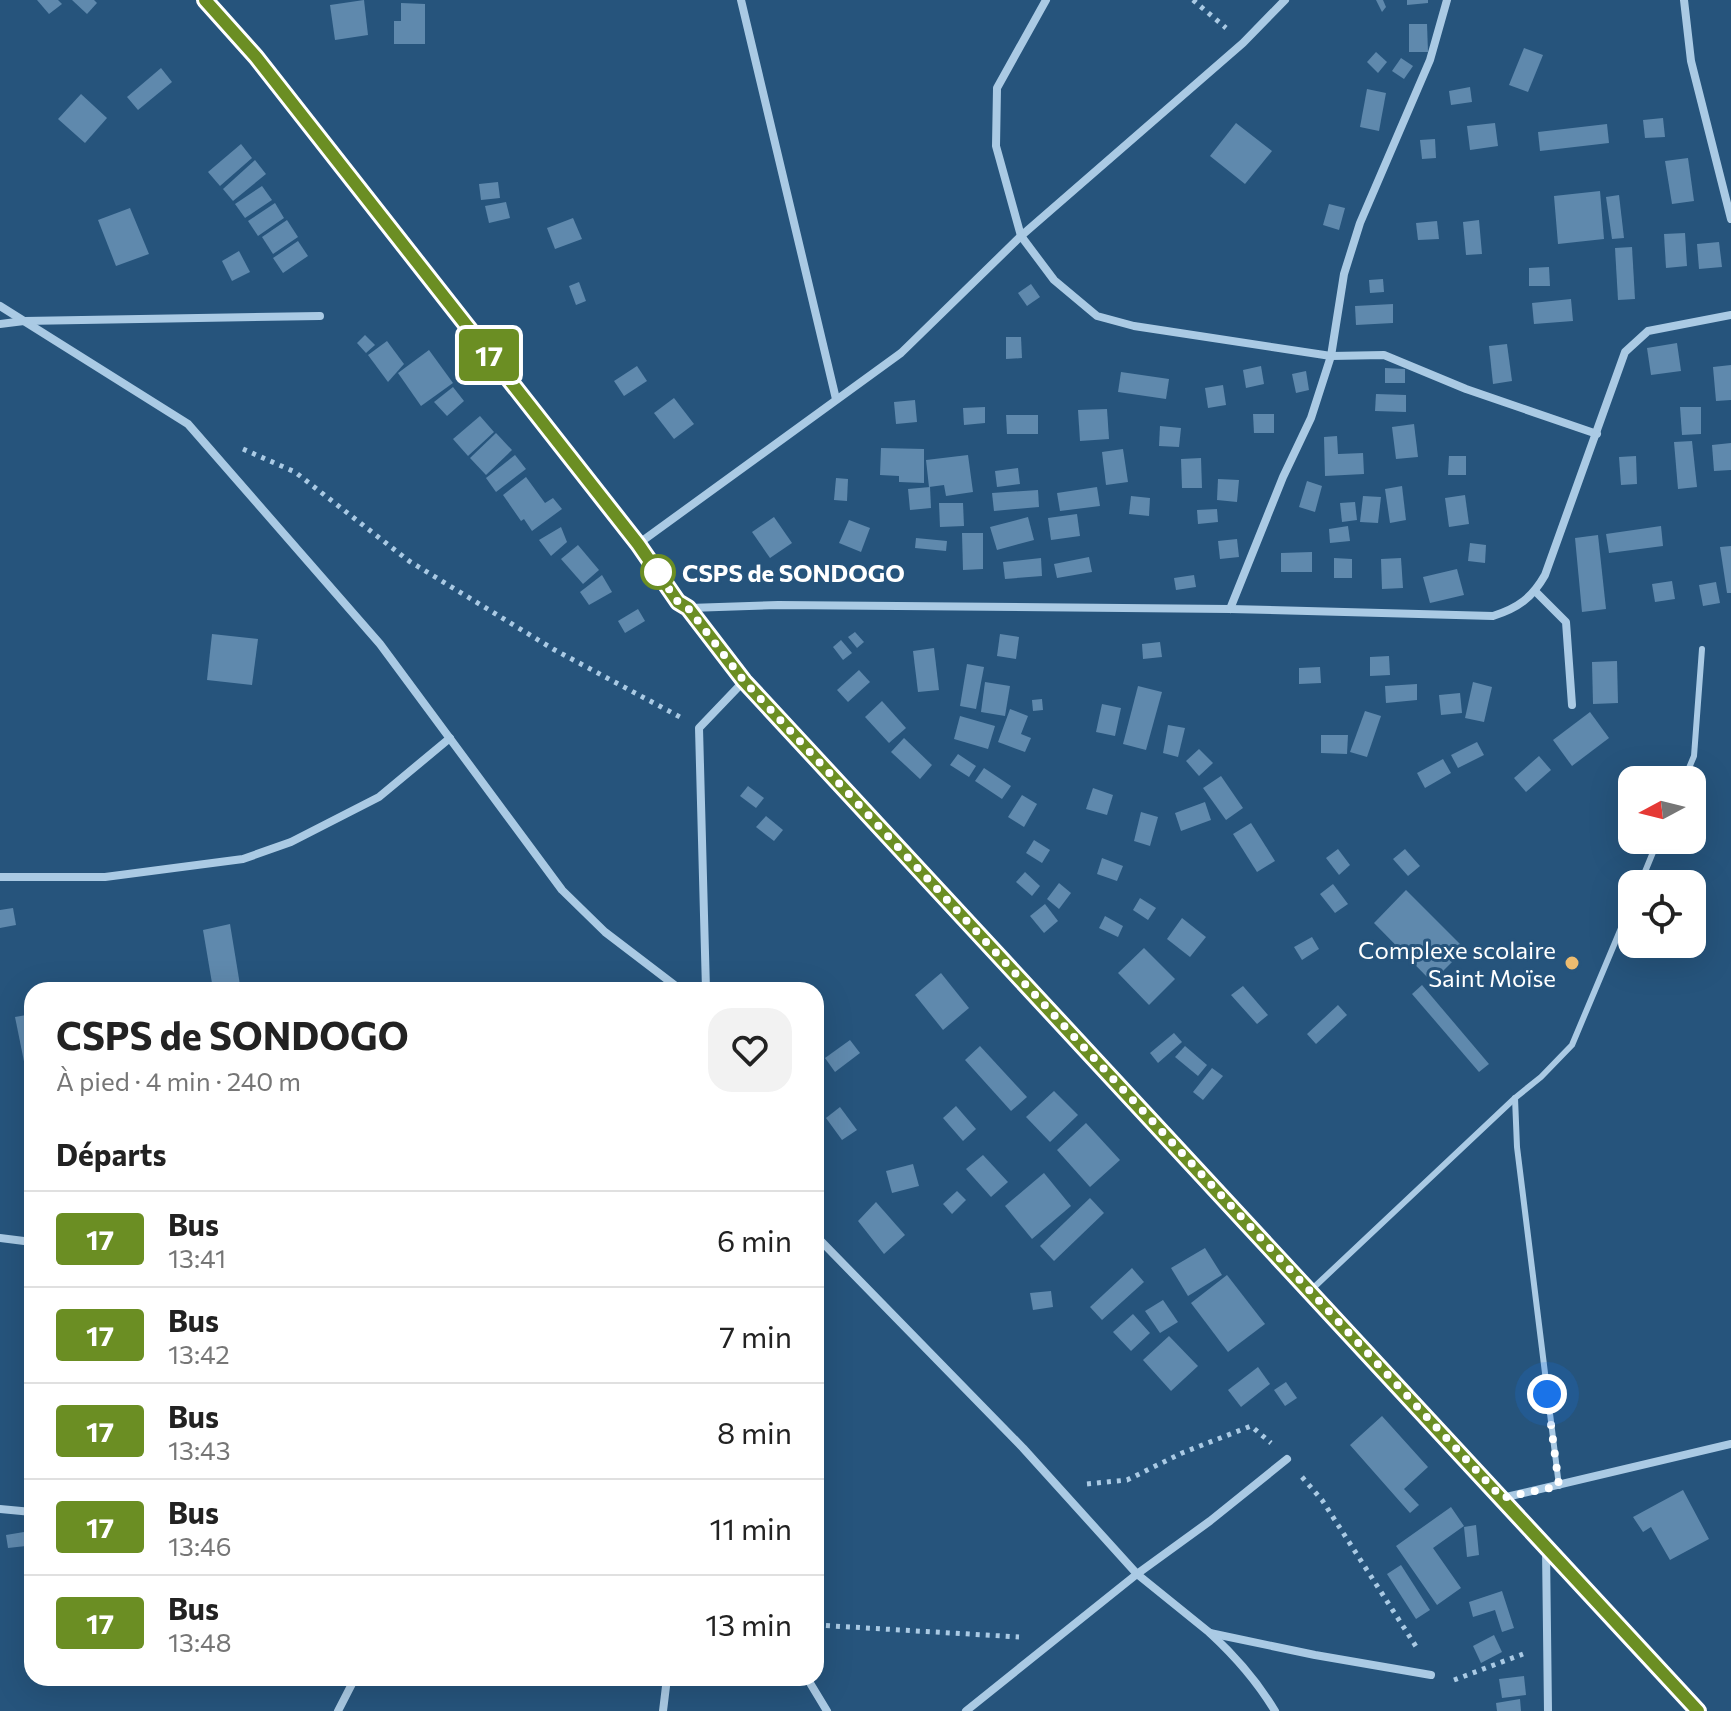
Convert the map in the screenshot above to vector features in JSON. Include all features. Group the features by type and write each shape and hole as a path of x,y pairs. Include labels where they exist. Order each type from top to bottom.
{"street":[{"path":"205,0 256,57 638,544 678,602 688,608 744,681 1698,1711"},
{"path":"741,0 836,399"},
{"path":"1046,0 997,88 996,146 1021,236 1054,280 1097,316 1134,326 1331,356 1384,355 1466,389 1597,434"},
{"path":"638,544 901,353 1021,236 1243,43 1285,0"},
{"path":"1230,609 1283,477 1311,418 1331,356 1344,274 1360,223 1430,60 1447,0"},
{"path":"1684,0 1691,61 1731,219"},
{"path":"0,306 188,424 380,644 562,890 605,932 671,982"},
{"path":"688,608 793,605 1230,609 1493,616 1517,608 1536,592 1545,575 1625,352 1648,331 1731,315"},
{"path":"0,324 320,316"},
{"path":"1536,592 1566,622 1572,705"},
{"path":"706,982 699,728 744,681"},
{"path":"0,877 105,877 243,859 291,842 379,797 450,738"},
{"path":"0,1238 24,1241"},
{"path":"824,1244 1058,1487 1137,1574 1237,1658 1259,1684 1275,1711"},
{"path":"1502,1498 1731,1444"},
{"path":"966,1711 1051,1641 1287,1459"},
{"path":"0,1509 24,1511"},
{"path":"1546,1548 1548,1711"},
{"path":"1210,1633 1431,1675"},
{"path":"338,1711 351,1686"},
{"path":"663,1711 666,1686"},
{"path":"812,1686 827,1711"}],"lane":[{"path":"1690,766 1694,756 1702,649"},
{"path":"1310,1291 1572,1045 1618,935"},
{"path":"1515,1098 1517,1147 1559,1486"}],"path":[{"path":"1193,0 1243,43"},
{"path":"241,448 295,472 409,561 540,641 699,728"},
{"path":"1058,1487 1127,1480 1182,1453 1251,1426 1287,1459 1322,1500 1431,1675 1457,1680 1547,1642"},
{"path":"824,1625 996,1634 1051,1641"}],"building":[{"path":"37,0 58,0 62,4 49,14"},
{"path":"72,0 94,0 97,3 87,14"},
{"path":"364,0 368,35 335,40 330,5"},
{"path":"1376,0 1383,0 1386,7 1382,12"},
{"path":"1407,0 1428,0 1428,3 1407,5"},
{"path":"401,3 425,4 425,44 394,44 394,21 401,21"},
{"path":"1409,24 1427,24 1428,52 1409,52"},
{"path":"1524,48 1543,55 1528,92 1509,85"},
{"path":"1376,52 1387,62 1378,73 1367,62"},
{"path":"1401,58 1413,66 1404,79 1392,71"},
{"path":"161,68 172,82 138,110 127,97"},
{"path":"1470,87 1472,102 1451,105 1449,91"},
{"path":"1367,89 1386,93 1379,131 1360,127"},
{"path":"81,94 107,118 85,143 58,119"},
{"path":"1663,118 1665,137 1645,138 1643,120"},
{"path":"1236,123 1272,151 1245,184 1210,156"},
{"path":"1495,123 1498,146 1470,150 1467,126"},
{"path":"1607,124 1609,143 1540,151 1538,132"},
{"path":"1435,139 1436,158 1422,159 1420,140"},
{"path":"241,144 252,158 220,186 208,172"},
{"path":"1688,158 1694,201 1672,204 1665,161"},
{"path":"255,160 266,174 233,201 223,189"},
{"path":"498,182 500,198 481,200 479,184"},
{"path":"262,186 272,200 245,218 235,204"},
{"path":"1600,191 1604,239 1558,244 1554,196"},
{"path":"1619,195 1624,238 1612,239 1606,197"},
{"path":"506,202 510,218 489,223 485,206"},
{"path":"275,203 284,218 258,236 248,221"},
{"path":"1329,204 1345,208 1339,230 1323,225"},
{"path":"130,208 149,254 116,266 98,220"},
{"path":"573,218 582,239 555,249 547,228"},
{"path":"287,220 298,237 273,254 262,237"},
{"path":"1479,220 1482,254 1466,255 1463,222"},
{"path":"1437,221 1439,239 1418,240 1416,223"},
{"path":"1685,233 1687,266 1666,268 1664,234"},
{"path":"298,241 308,256 283,273 273,258"},
{"path":"1719,242 1722,267 1699,269 1697,244"},
{"path":"1632,247 1635,299 1618,300 1615,248"},
{"path":"239,251 250,272 232,281 222,261"},
{"path":"1549,267 1550,286 1529,286 1529,268"},
{"path":"1383,279 1384,292 1370,293 1369,280"},
{"path":"579,282 586,301 576,305 569,286"},
{"path":"1031,284 1040,297 1027,306 1018,293"},
{"path":"1571,299 1573,321 1534,324 1532,303"},
{"path":"1393,304 1393,323 1356,325 1355,306"},
{"path":"365,335 375,345 366,353 357,343"},
{"path":"1006,337 1021,337 1022,358 1006,359"},
{"path":"387,341 404,364 388,382 368,355"},
{"path":"1677,343 1681,371 1651,375 1647,348"},
{"path":"1507,344 1512,381 1493,384 1489,346"},
{"path":"429,350 453,383 421,406 398,373"},
{"path":"1731,365 1731,400 1716,401 1713,367"},
{"path":"637,366 647,381 624,396 614,381"},
{"path":"1261,366 1264,384 1246,388 1243,370"},
{"path":"1385,368 1405,369 1405,383 1385,383"},
{"path":"1306,371 1309,390 1296,393 1292,374"},
{"path":"1121,372 1169,379 1166,399 1118,392"},
{"path":"1223,385 1226,405 1208,408 1205,388"},
{"path":"453,387 464,401 447,416 434,402"},
{"path":"1376,394 1406,395 1406,412 1375,411"},
{"path":"674,398 694,424 674,439 654,413"},
{"path":"915,400 917,422 896,424 894,402"},
{"path":"985,407 985,423 964,425 963,408"},
{"path":"1680,407 1701,407 1701,434 1682,435"},
{"path":"1107,409 1109,439 1080,441 1078,410"},
{"path":"1253,414 1274,414 1274,433 1254,433"},
{"path":"1006,415 1038,415 1038,434 1007,434"},
{"path":"480,416 494,432 468,456 453,439"},
{"path":"1414,424 1418,457 1396,459 1392,427"},
{"path":"1160,426 1181,428 1179,447 1159,446"},
{"path":"496,433 512,450 486,475 470,458"},
{"path":"1337,436 1338,454 1363,453 1364,474 1325,476 1324,437"},
{"path":"1692,441 1697,487 1678,489 1674,442"},
{"path":"1731,443 1731,470 1714,471 1712,445"},
{"path":"881,448 924,449 924,483 899,482 899,476 880,475"},
{"path":"1123,449 1128,482 1106,485 1102,452"},
{"path":"515,455 526,469 496,492 486,478"},
{"path":"968,455 973,492 946,496 944,485 929,487 926,460"},
{"path":"1449,456 1466,456 1466,475 1448,475"},
{"path":"1636,456 1637,484 1621,485 1619,457"},
{"path":"1201,458 1202,488 1182,488 1181,459"},
{"path":"1018,468 1020,484 997,487 995,471"},
{"path":"526,477 545,503 553,498 562,509 532,531 503,495"},
{"path":"836,478 848,479 847,501 834,500"},
{"path":"1218,479 1239,480 1237,502 1217,500"},
{"path":"1307,481 1322,486 1315,512 1299,507"},
{"path":"1402,486 1406,520 1390,523 1385,489"},
{"path":"930,487 931,508 910,510 908,489"},
{"path":"1097,487 1100,506 1060,511 1057,493"},
{"path":"1038,490 1039,507 994,511 992,493"},
{"path":"1465,495 1469,524 1449,527 1445,498"},
{"path":"1131,496 1150,498 1149,516 1129,514"},
{"path":"1363,496 1381,497 1378,523 1360,522"},
{"path":"1355,502 1357,520 1342,522 1340,503"},
{"path":"939,503 963,503 964,526 940,527"},
{"path":"1217,509 1218,522 1198,524 1197,510"},
{"path":"1077,514 1080,536 1051,540 1048,518"},
{"path":"774,517 792,543 770,558 752,532"},
{"path":"1028,517 1034,540 997,550 990,527"},
{"path":"849,520 870,528 861,552 839,543"},
{"path":"1348,526 1350,541 1330,543 1329,529"},
{"path":"1661,526 1663,546 1609,553 1606,534"},
{"path":"561,527 567,542 551,556 539,540"},
{"path":"962,533 983,533 983,569 963,570"},
{"path":"1598,535 1606,609 1582,612 1575,538"},
{"path":"916,538 947,541 946,551 915,548"},
{"path":"1237,539 1239,557 1220,559 1218,541"},
{"path":"1470,543 1486,545 1485,563 1468,561"},
{"path":"578,545 599,570 583,584 561,559"},
{"path":"1731,546 1731,593 1727,593 1720,547"},
{"path":"1312,552 1312,572 1281,572 1281,553"},
{"path":"1089,557 1092,572 1057,578 1054,564"},
{"path":"1041,558 1042,576 1005,579 1003,562"},
{"path":"1334,558 1352,559 1352,578 1334,578"},
{"path":"1401,558 1403,588 1382,589 1381,559"},
{"path":"1457,569 1464,595 1430,603 1423,577"},
{"path":"602,575 612,592 589,605 580,592"},
{"path":"1194,575 1196,587 1176,590 1174,578"},
{"path":"1672,581 1675,599 1655,602 1652,584"},
{"path":"1716,582 1720,603 1703,606 1699,585"},
{"path":"638,609 645,621 625,633 618,621"},
{"path":"855,632 864,642 857,648 848,637"},
{"path":"212,634 258,639 252,685 207,680"},
{"path":"1000,634 1019,637 1016,659 997,656"},
{"path":"841,640 852,653 843,660 833,647"},
{"path":"1160,642 1162,657 1143,659 1142,644"},
{"path":"934,648 939,690 918,692 913,651"},
{"path":"1389,656 1390,675 1370,676 1370,657"},
{"path":"1617,661 1618,703 1593,704 1592,662"},
{"path":"967,664 984,667 976,709 960,706"},
{"path":"1320,667 1321,683 1299,684 1299,668"},
{"path":"859,670 870,682 848,702 837,690"},
{"path":"985,682 1010,686 1005,716 981,712"},
{"path":"1473,682 1492,687 1484,722 1465,718"},
{"path":"1417,684 1417,700 1386,703 1385,686"},
{"path":"1138,686 1162,692 1146,750 1123,744"},
{"path":"1460,693 1462,713 1441,715 1439,695"},
{"path":"1042,699 1043,710 1033,711 1032,700"},
{"path":"882,701 906,728 889,743 865,717"},
{"path":"1102,704 1121,708 1115,736 1096,732"},
{"path":"1010,709 1028,716 1021,734 1031,738 1025,752 998,742"},
{"path":"1365,711 1381,716 1367,757 1350,752"},
{"path":"1590,712 1609,738 1572,766 1553,740"},
{"path":"960,716 995,726 988,749 954,739"},
{"path":"1168,725 1185,728 1178,757 1163,753"},
{"path":"1321,735 1348,735 1347,754 1321,753"},
{"path":"904,738 932,765 920,779 891,752"},
{"path":"1477,742 1484,755 1458,768 1451,755"},
{"path":"1199,749 1213,763 1199,776 1186,761"},
{"path":"958,754 976,766 969,777 950,765"},
{"path":"1539,756 1551,770 1526,792 1514,778"},
{"path":"1443,759 1451,773 1425,788 1417,773"},
{"path":"984,768 1011,786 1002,799 975,781"},
{"path":"1221,776 1243,808 1226,820 1203,788"},
{"path":"748,786 764,798 756,808 740,796"},
{"path":"1093,788 1113,795 1107,815 1086,809"},
{"path":"1022,795 1037,804 1024,827 1008,817"},
{"path":"1205,802 1211,820 1181,831 1175,813"},
{"path":"1141,812 1158,817 1150,846 1134,841"},
{"path":"766,816 783,830 774,841 756,827"},
{"path":"1251,823 1275,861 1257,872 1233,834"},
{"path":"1034,840 1050,850 1042,863 1026,853"},
{"path":"1338,849 1350,865 1339,875 1326,858"},
{"path":"1405,849 1420,866 1408,876 1393,859"},
{"path":"1102,858 1123,866 1117,881 1097,874"},
{"path":"1025,872 1040,886 1032,896 1016,882"},
{"path":"1059,883 1071,893 1059,909 1047,899"},
{"path":"1333,884 1348,904 1335,913 1320,894"},
{"path":"1406,890 1465,949 1432,982 1374,923"},
{"path":"1140,898 1156,908 1148,920 1133,910"},
{"path":"1045,904 1058,921 1044,933 1030,916"},
{"path":"13,908 16,925 0,928 0,910"},
{"path":"1105,916 1123,926 1118,937 1099,928"},
{"path":"1182,918 1206,937 1190,957 1167,939"},
{"path":"230,924 240,982 212,982 203,930"},
{"path":"1312,937 1319,949 1302,960 1294,947"},
{"path":"1144,948 1175,979 1149,1005 1118,973"},
{"path":"941,973 969,1008 943,1030 915,995"},
{"path":"1422,985 1489,1064 1479,1072 1412,994"},
{"path":"1243,986 1268,1015 1257,1024 1231,995"},
{"path":"1338,1005 1347,1015 1316,1044 1307,1034"},
{"path":"24,1015 24,1061 15,1017"},
{"path":"1174,1033 1182,1042 1158,1063 1150,1053"},
{"path":"850,1040 860,1053 835,1072 825,1058"},
{"path":"980,1046 1027,1097 1011,1111 965,1060"},
{"path":"1185,1046 1207,1065 1198,1076 1175,1057"},
{"path":"1212,1068 1223,1076 1203,1100 1193,1092"},
{"path":"1054,1091 1078,1115 1050,1142 1026,1117"},
{"path":"956,1106 976,1129 963,1141 943,1118"},
{"path":"840,1107 857,1130 842,1140 826,1118"},
{"path":"1086,1123 1120,1160 1090,1187 1057,1150"},
{"path":"983,1155 1008,1182 991,1197 966,1169"},
{"path":"913,1164 919,1186 892,1193 886,1171"},
{"path":"1044,1173 1071,1206 1032,1239 1005,1206"},
{"path":"957,1191 966,1200 952,1214 943,1204"},
{"path":"1090,1198 1104,1213 1054,1261 1040,1246"},
{"path":"876,1202 905,1235 884,1254 858,1221"},
{"path":"1205,1248 1222,1275 1188,1296 1171,1268"},
{"path":"1132,1268 1144,1282 1102,1320 1090,1307"},
{"path":"1227,1275 1265,1324 1228,1352 1191,1303"},
{"path":"1051,1291 1053,1307 1033,1310 1030,1293"},
{"path":"1163,1300 1178,1322 1160,1333 1145,1311"},
{"path":"1133,1314 1150,1333 1131,1351 1113,1332"},
{"path":"1169,1336 1198,1366 1171,1391 1143,1360"},
{"path":"1258,1367 1270,1384 1241,1407 1228,1390"},
{"path":"1286,1382 1297,1398 1285,1406 1274,1390"},
{"path":"1382,1416 1428,1467 1404,1489 1419,1505 1410,1513 1350,1445"},
{"path":"1683,1490 1709,1539 1670,1560 1651,1527 1643,1532 1633,1517"},
{"path":"1451,1507 1464,1526 1433,1548 1461,1588 1437,1605 1396,1546"},
{"path":"1476,1525 1479,1555 1467,1557 1464,1527"},
{"path":"24,1532 24,1546 8,1548 6,1535"},
{"path":"1401,1565 1430,1610 1416,1619 1387,1574"},
{"path":"1502,1591 1514,1628 1502,1632 1495,1610 1473,1617 1469,1602"},
{"path":"1494,1635 1502,1652 1481,1663 1473,1646"},
{"path":"1524,1676 1526,1695 1502,1698 1499,1679"},
{"path":"1520,1699 1521,1711 1497,1711 1496,1703"}],"bus line":[{"name":"17","path":"205,0 256,57 638,544 678,602 688,608 744,681 1698,1711"}],"place":[{"name":"CSPS de SONDOGO","path":"658,572"},
{"name":"Complexe scolaire Saint Moïse","path":"1572,963"}],"route":[{"path":"658,572 651,563 678,602 688,608 744,681 1502,1498 1559,1486 1547,1394"}]}
